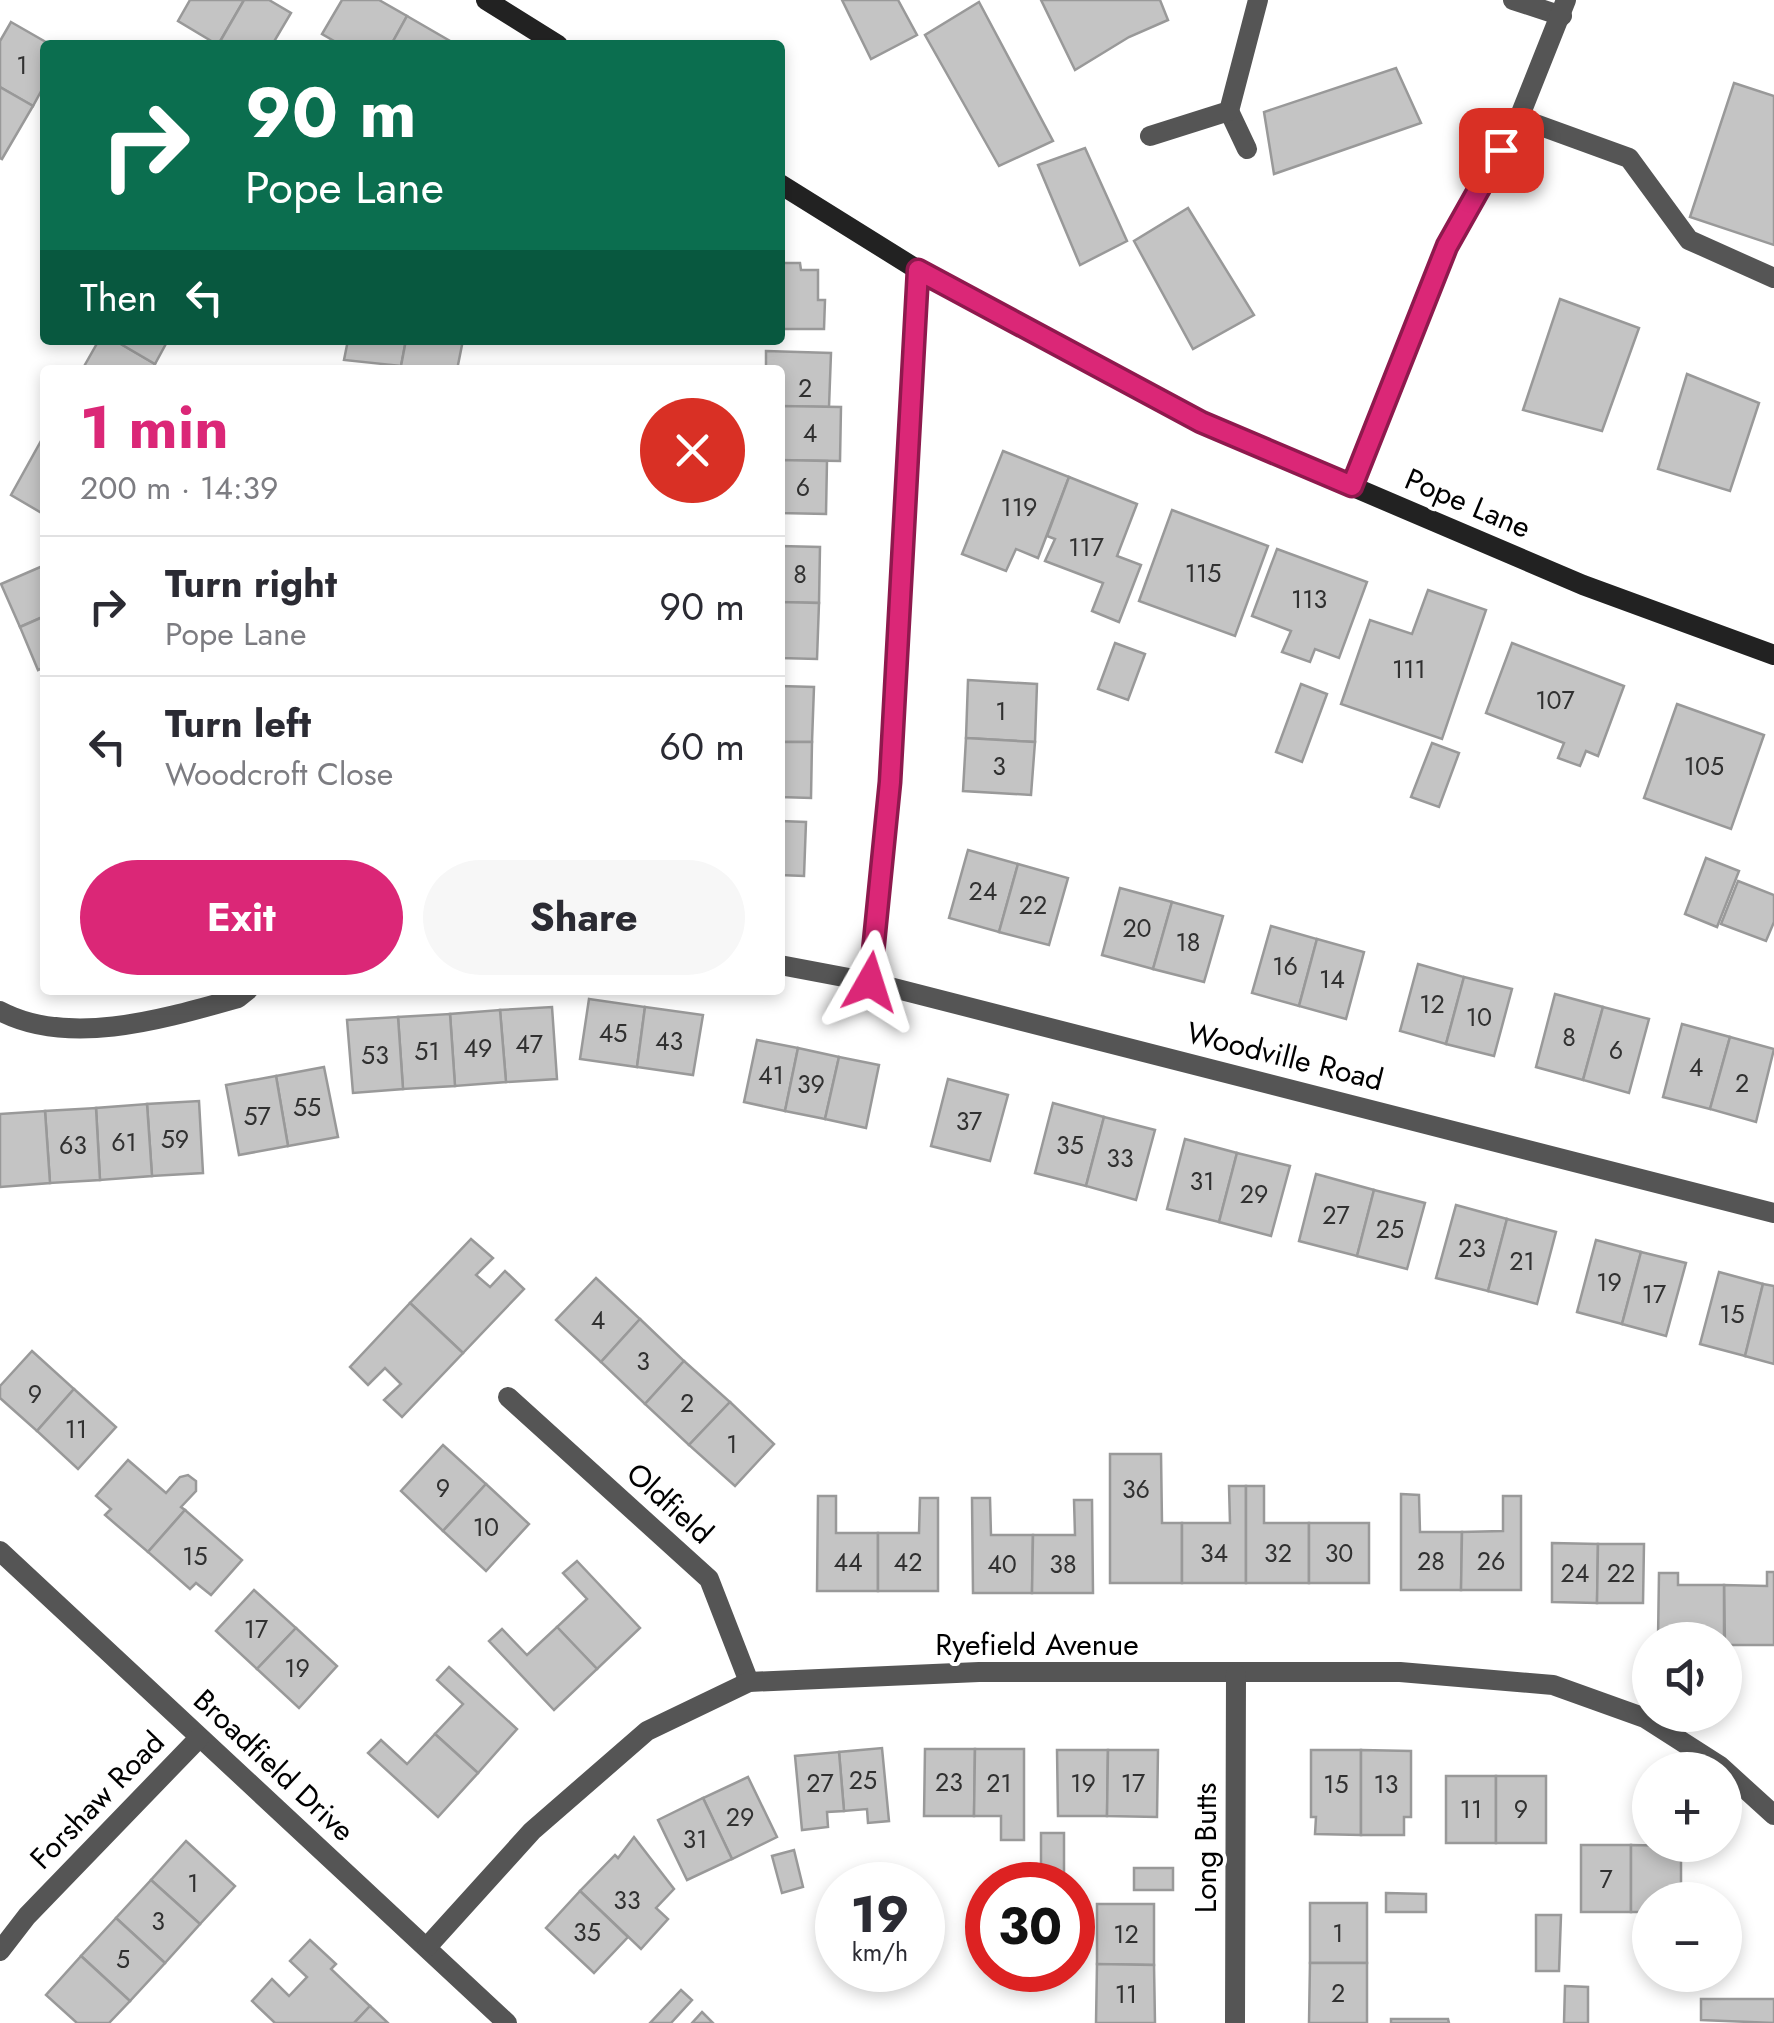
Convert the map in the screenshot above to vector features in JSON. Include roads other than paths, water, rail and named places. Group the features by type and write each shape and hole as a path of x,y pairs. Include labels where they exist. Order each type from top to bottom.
{"street":[{"path":"486,0 550,40"},
{"path":"1248,148 1230,111 1258,0"},
{"path":"1352,486 1447,246 1519,118 1564,8 1513,0"},
{"path":"1150,136 1230,111"},
{"path":"1519,118 1629,158 1690,240 1774,278"},
{"name":"Pope Lane","path":"785,187 918,270 1201,422 1583,585 1774,655"},
{"path":"870,982 890,782 918,270"},
{"name":"Woodville Road","path":"785,966 870,982 1774,1212"},
{"path":"0,1011 16,1020 111,1029 237,995"},
{"name":"Oldfield","path":"508,1397 709,1579 749,1682"},
{"name":"Broadfield Drive","path":"0,1551 508,2023"},
{"name":"Ryefield Avenue","path":"427,1947 532,1830 647,1731 749,1682 979,1672 1400,1672 1553,1684 1646,1718 1720,1766 1774,1815"},
{"name":"Long Butts","path":"1234,2023 1236,1674"},
{"name":"Forshaw Road","path":"0,1951 27,1916 199,1738"}]}
